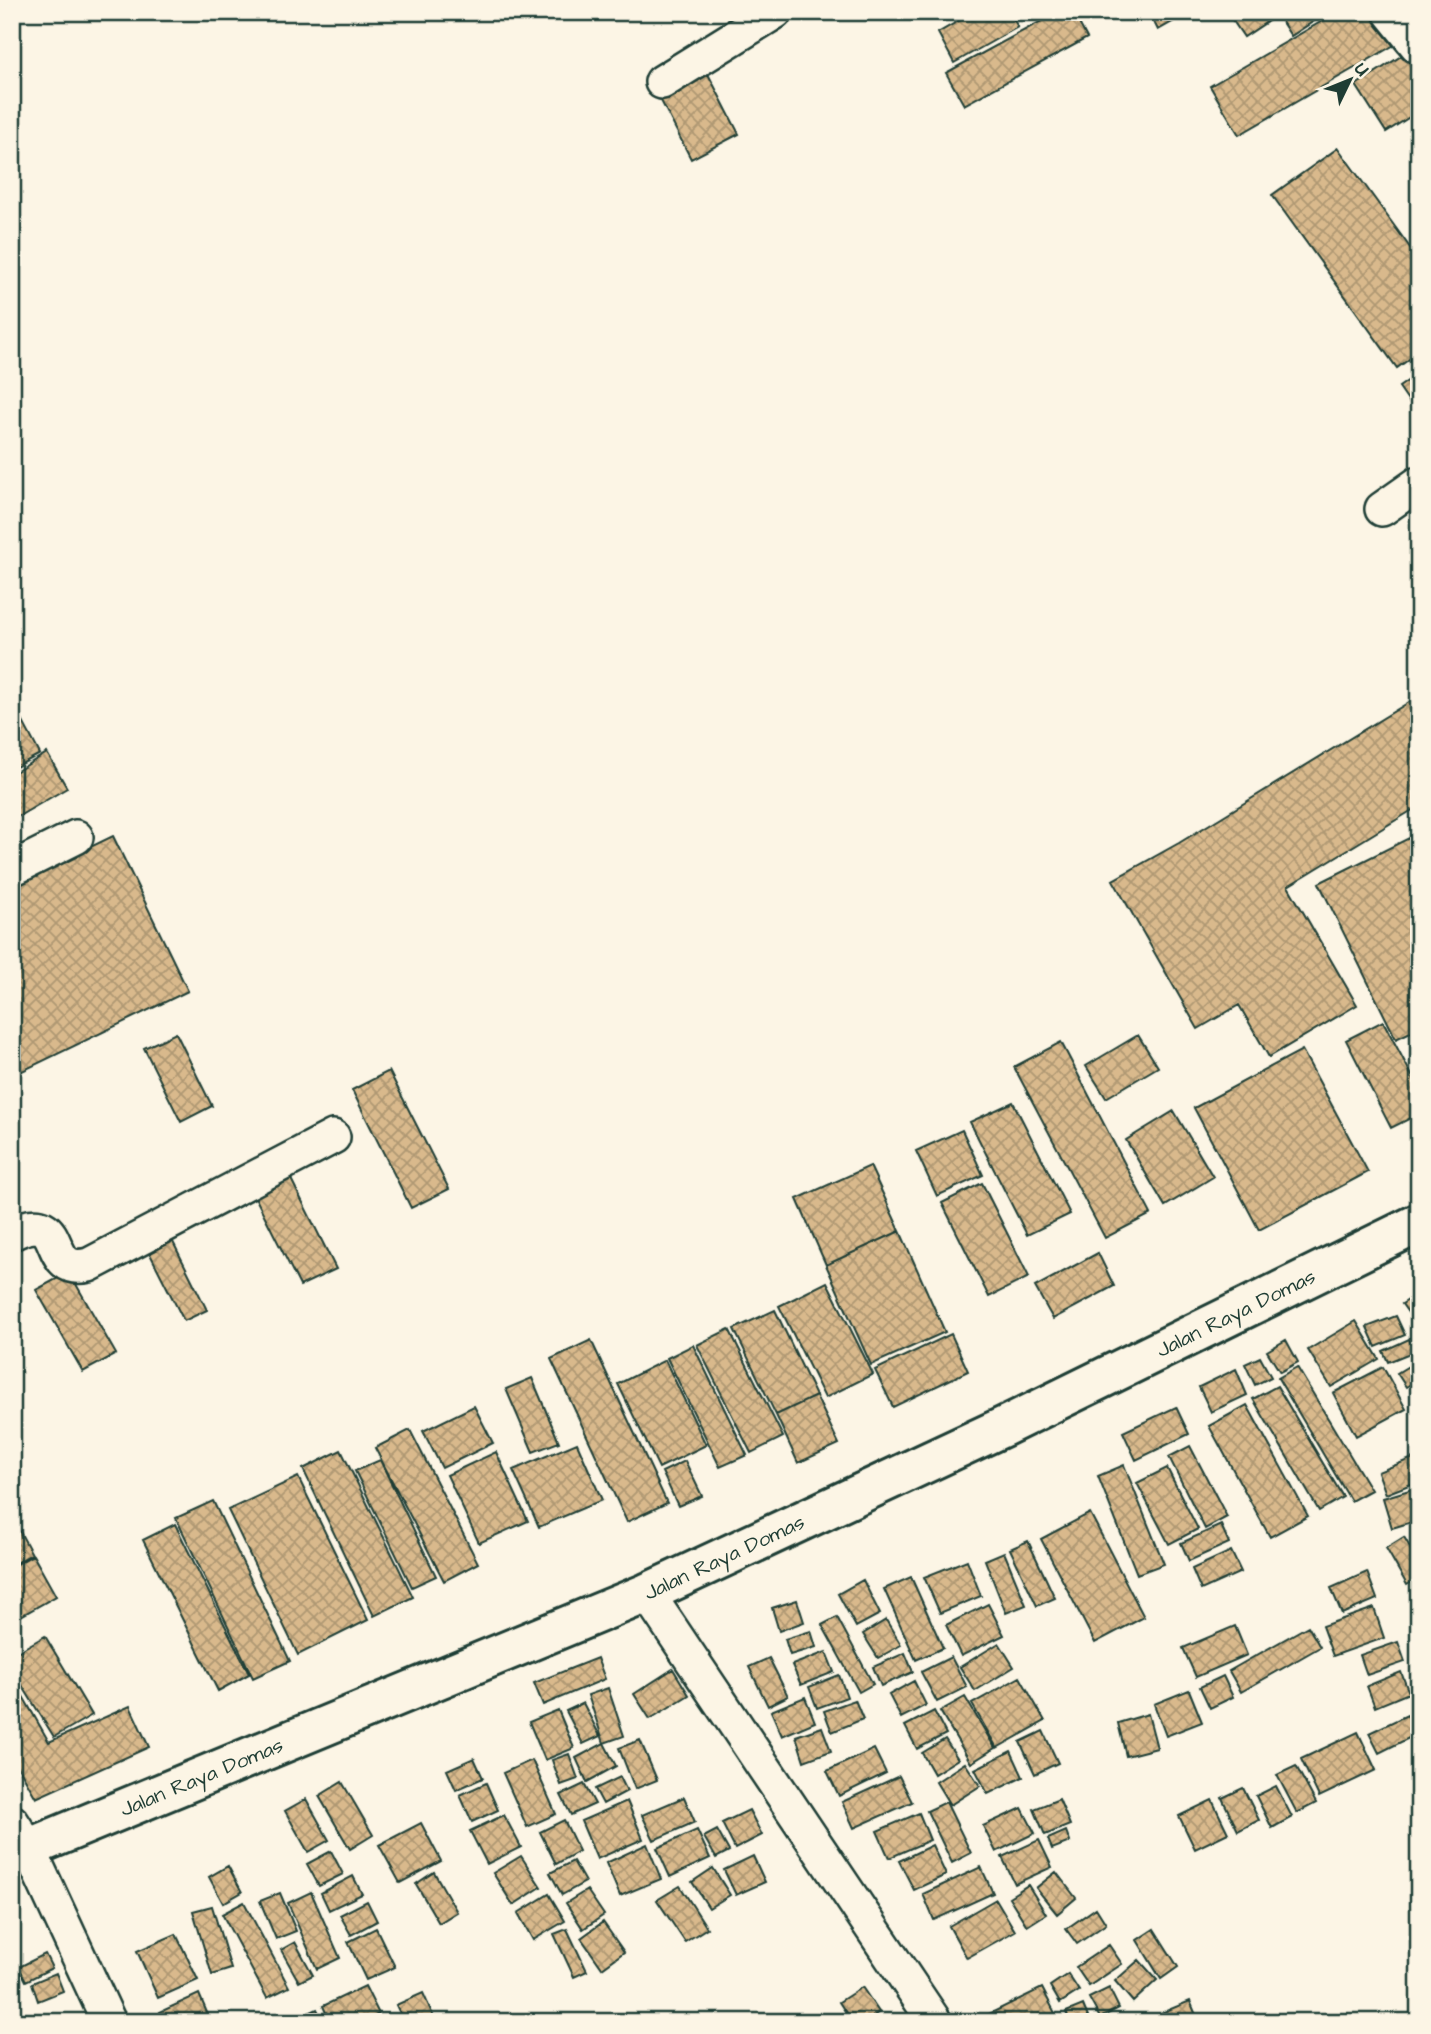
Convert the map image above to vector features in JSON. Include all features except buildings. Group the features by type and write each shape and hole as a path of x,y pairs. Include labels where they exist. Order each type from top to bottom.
{"main road":[{"path":"1394,12 1419,44"},
{"name":"Jalan Raya Domas","path":"18,1841 647,1593 1016,1421 1417,1227"}],"street":[{"path":"662,82 775,12"},
{"path":"1382,509 1419,483"},
{"path":"12,869 76,837"},
{"path":"12,1233 27,1226 38,1225 49,1232 65,1262 73,1267 89,1265 332,1137"},
{"path":"647,1593 936,2022"},
{"path":"18,1841 109,2022"}]}
